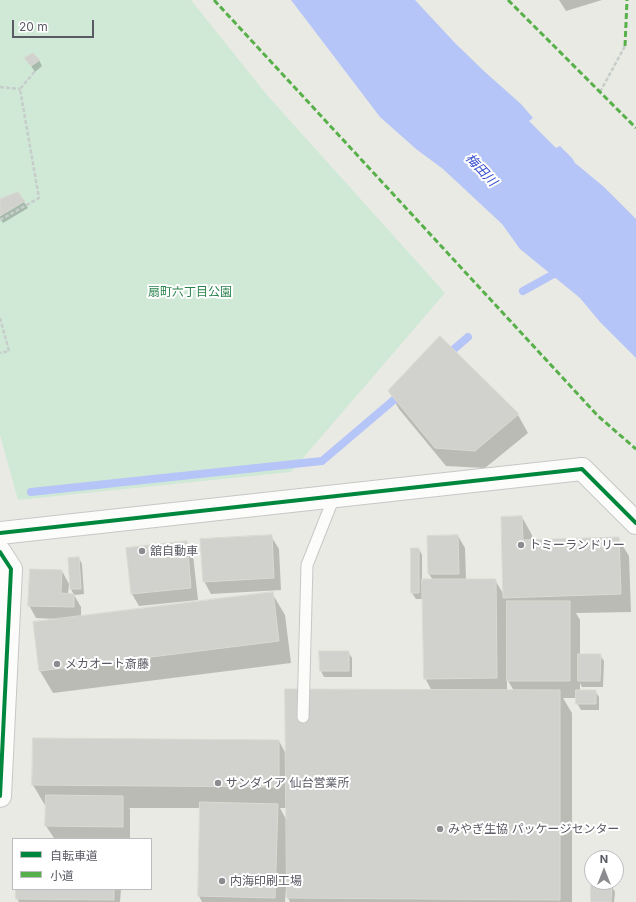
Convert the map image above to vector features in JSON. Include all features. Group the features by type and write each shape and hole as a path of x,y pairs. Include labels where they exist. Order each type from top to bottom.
{"street":[{"path":"0,533 582,469 636,523"},
{"path":"0,552 11,569 0,796"}],"lane":[{"path":"303,717 307,565 334,496"}],"path":[{"path":"600,92 625,46"},
{"path":"0,220 39,198 20,89 35,71"},
{"path":"0,87 20,89"},
{"path":"0,318 9,351 0,353"}],"green space":[{"name":"扇町六丁目公園","path":"0,0 191,0 267,95 445,293 291,472 18,500 0,435"}],"water":[{"name":"梅田川","path":"291,0 415,0 455,43 521,104 533,118 529,121 556,148 560,146 575,163 604,187 636,219 636,358 600,322 580,298 520,249 502,224 443,169 416,149 380,117"}],"building":[{"path":"33,53 40,60 31,66 24,58"},
{"path":"18,192 25,201 0,216 0,199"},
{"path":"440,336 519,414 475,451 435,448 388,391"},
{"path":"522,516 523,540 619,537 621,594 503,598 501,517"},
{"path":"272,535 274,578 203,582 200,539"},
{"path":"458,535 459,574 428,574 427,536"},
{"path":"187,541 191,588 131,594 126,548"},
{"path":"411,548 419,548 419,593 411,593"},
{"path":"79,557 81,589 70,589 68,558"},
{"path":"30,569 62,570 61,593 74,594 74,607 28,606"},
{"path":"422,579 496,579 497,678 424,679"},
{"path":"273,592 279,641 39,671 33,622"},
{"path":"507,601 570,601 570,681 507,681"},
{"path":"319,651 349,651 349,671 320,671"},
{"path":"578,654 601,654 600,681 578,681"},
{"path":"285,689 560,690 560,900 287,898"},
{"path":"576,690 596,690 596,704 576,704"},
{"path":"33,738 279,740 279,787 32,785"},
{"path":"46,795 123,796 123,827 45,826"},
{"path":"200,802 278,804 275,898 198,896"},
{"path":"16,890 114,890 114,900 16,899"},
{"path":"591,890 612,890 611,902 591,902"}],"waterway":[{"path":"523,291 561,270"},
{"path":"446,356 468,337"},
{"path":"31,492 322,461 402,393"}],"marked path":[{"path":"214,0 598,416 636,449"},
{"path":"508,0 636,128"},
{"path":"625,46 627,0"}],"cycle path":[{"path":"0,533 582,469 636,523"},
{"path":"0,552 11,569 0,796"}],"place":[{"name":"トミーランドリー","path":"521,545"},
{"name":"舘自動車","path":"142,551"},
{"name":"メカオート斎藤","path":"57,664"},
{"name":"サンダイア 仙台営業所","path":"218,783"},
{"name":"みやぎ生協 パッケージセンター","path":"440,829"},
{"name":"内海印刷工場","path":"222,881"}]}
